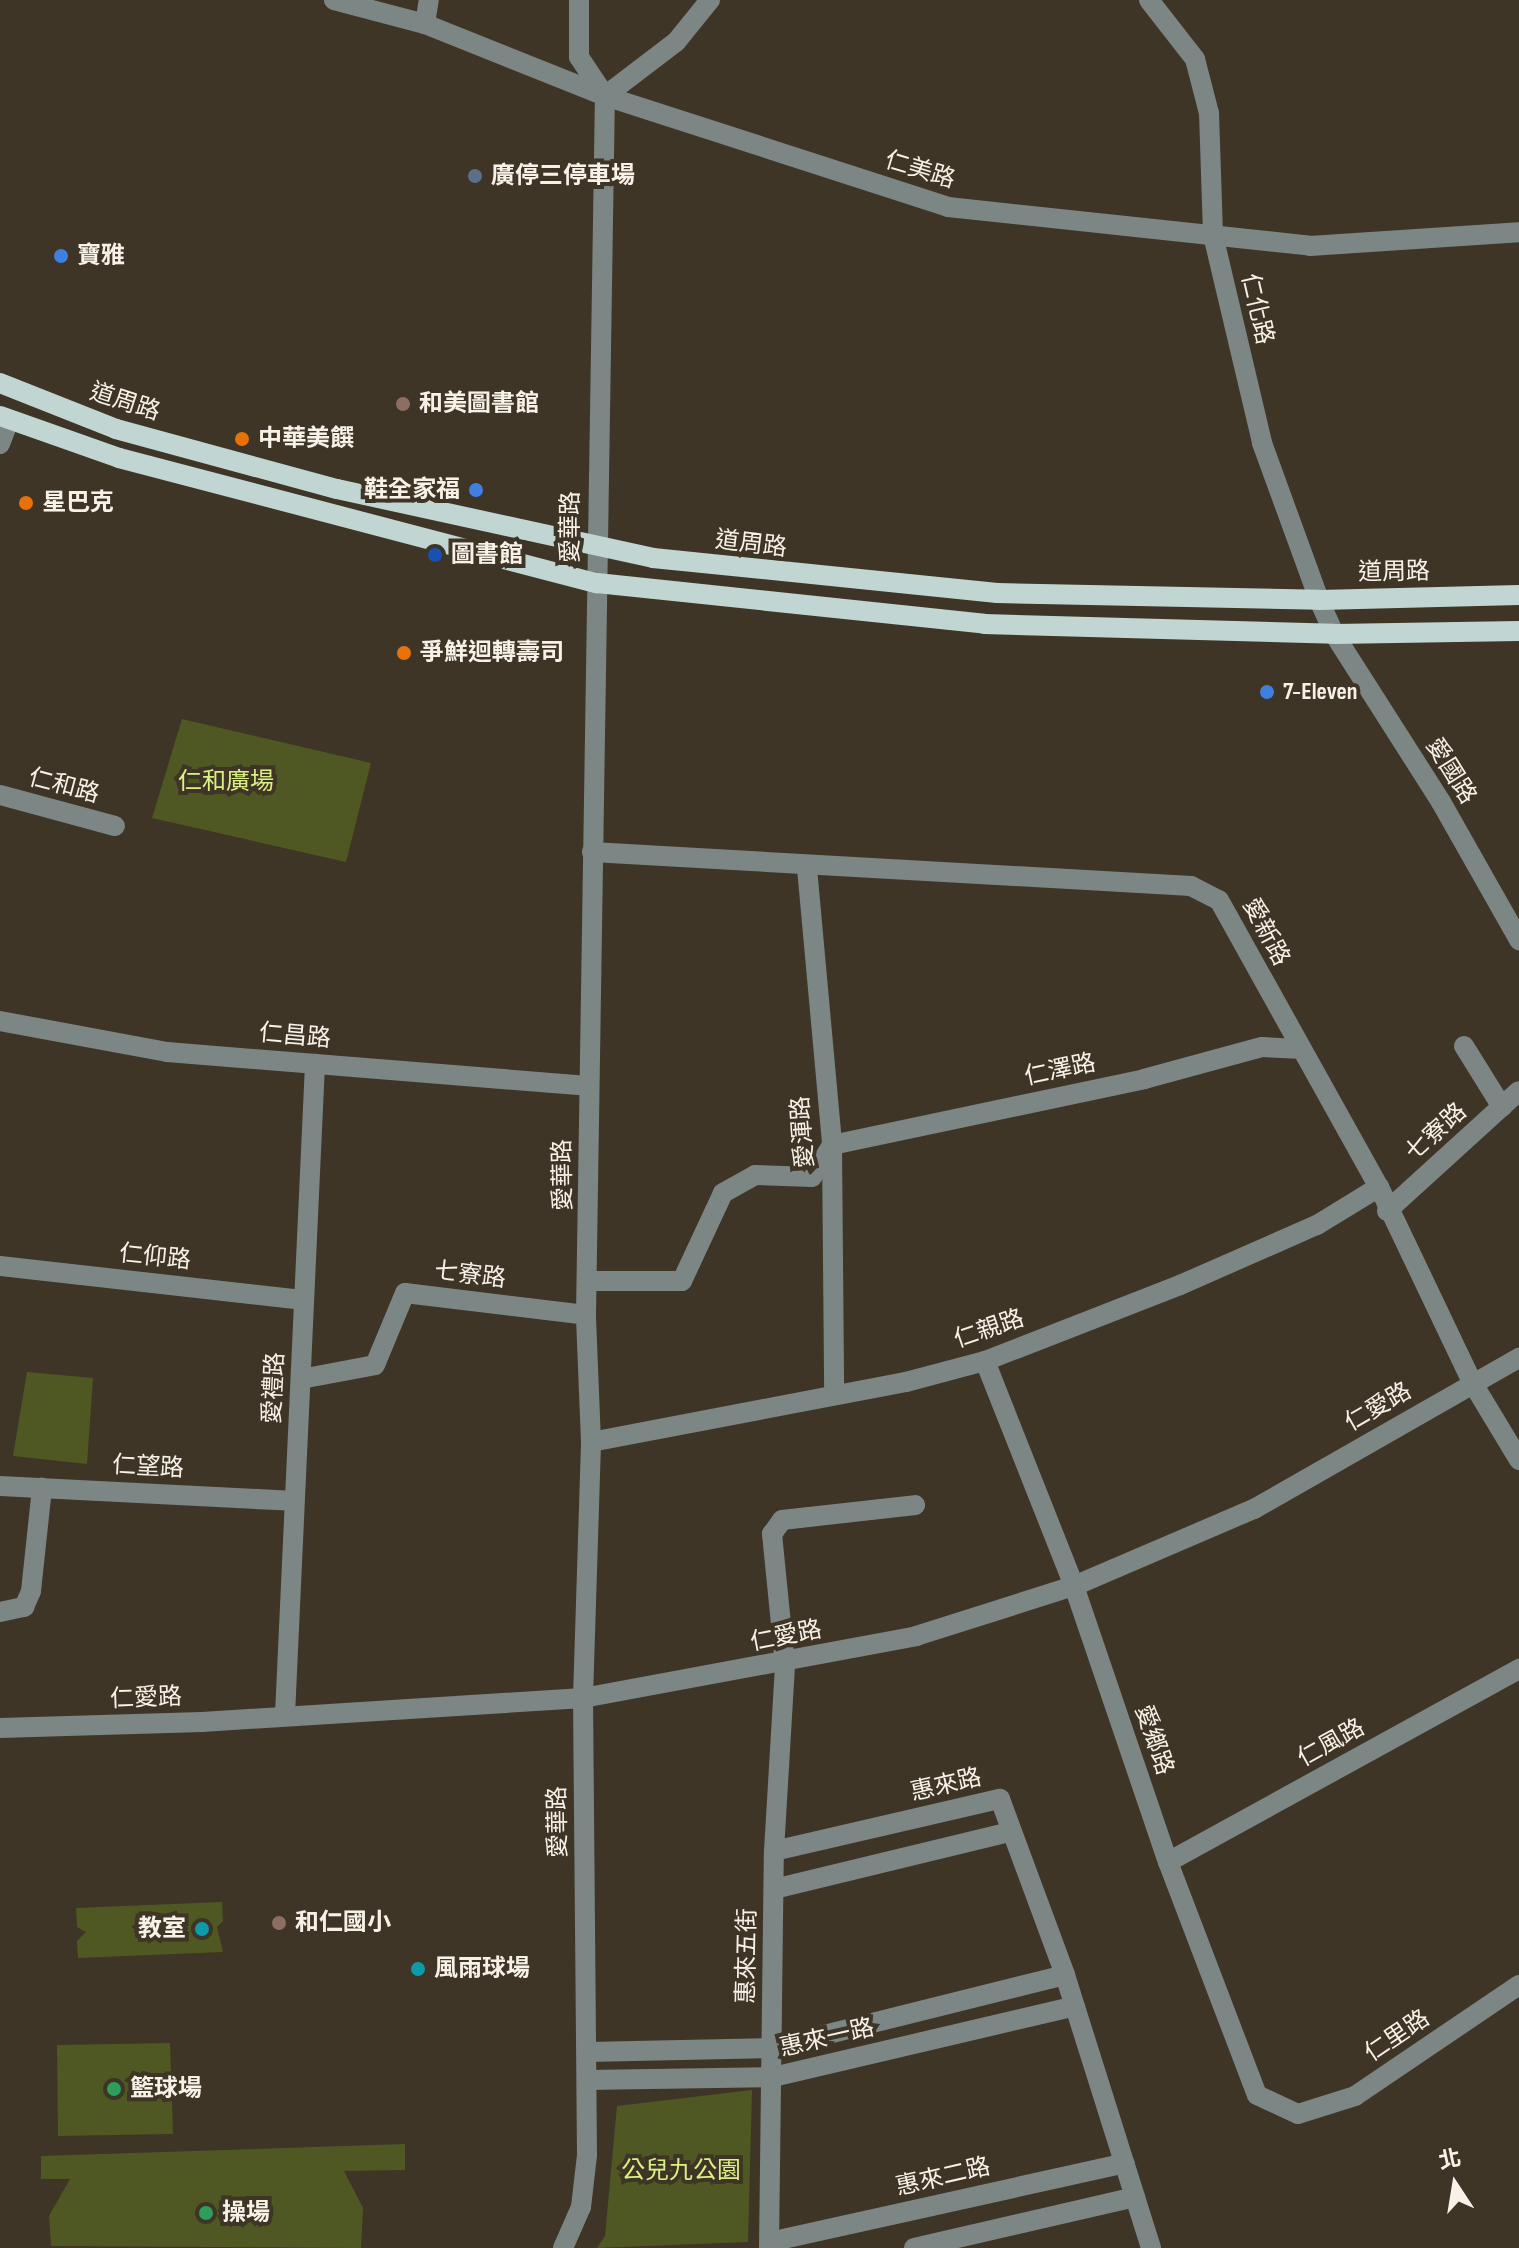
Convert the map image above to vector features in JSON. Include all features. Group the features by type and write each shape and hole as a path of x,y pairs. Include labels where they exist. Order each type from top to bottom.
{"main road":[{"name":"道周路","path":"0,383 147,437 337,489 597,547 809,578 997,593 1319,600 1519,595"},
{"path":"5,418 119,458 597,583 984,624 1334,634 1519,631"}],"street":[{"name":"仁美路","path":"334,0 425,24 605,96 948,207 1310,246 1519,232"},
{"path":"425,24 429,0"},
{"path":"579,0 579,57 605,96 676,42 710,0"},
{"name":"仁化路","path":"1149,0 1195,59 1209,113 1213,235 1262,443 1334,634"},
{"name":"愛華路","path":"563,2248 585,2181 587,2080 583,1698 591,1442 586,1315 590,1281 588,1086 605,96"},
{"path":"0,444 5,418"},
{"name":"愛國路","path":"1334,634 1441,802 1519,940"},
{"name":"仁和路","path":"0,795 115,826"},
{"name":"愛新路","path":"592,852 807,868 955,871 1191,886 1219,900 1234,921 1298,1049 1379,1187 1387,1211 1472,1382 1519,1460"},
{"name":"愛渾路","path":"807,868 832,1145 834,1394"},
{"name":"仁昌路","path":"0,1021 167,1052 588,1086"},
{"path":"1464,1046 1502,1107"},
{"name":"仁澤路","path":"832,1145 1144,1079 1262,1047 1298,1049"},
{"name":"愛禮路","path":"285,1715 315,1064"},
{"name":"七寮路","path":"1387,1211 1519,1091"},
{"path":"590,1281 682,1281 723,1193 755,1175 812,1177 832,1145"},
{"name":"仁親路","path":"591,1442 985,1361 1290,1237 1379,1187"},
{"name":"仁仰路","path":"0,1266 304,1300"},
{"name":"七寮路","path":"301,1379 375,1365 405,1293 586,1315"},
{"name":"仁愛路","path":"0,1728 583,1698 785,1664 916,1636 1074,1586 1254,1509 1472,1382 1519,1358"},
{"name":"愛鄉路","path":"985,1361 1074,1586 1168,1862 1257,2095 1298,2114"},
{"name":"仁望路","path":"0,1486 294,1501"},
{"path":"0,1612 24,1607 31,1591 42,1488"},
{"name":"惠來五街","path":"769,2248 774,1851 785,1664 774,1526 799,1517 915,1505"},
{"name":"仁風路","path":"1168,1862 1519,1669"},
{"name":"惠來路","path":"774,1851 1000,1799 1010,1832"},
{"path":"774,1889 1010,1832 1065,1975 1151,2248"},
{"name":"惠來一路","path":"587,2052 772,2048 1065,1975"},
{"name":"仁里路","path":"1298,2114 1355,2096 1519,1985"},
{"name":"惠來一路","path":"587,2080 773,2077 1075,2006"},
{"name":"惠來二路","path":"776,2248 783,2239 1125,2163"},
{"path":"914,2248 1135,2197"}],"green space":[{"name":"仁和廣場","path":"182,719 371,763 346,862 152,818"},
{"path":"27,1372 93,1378 87,1464 13,1456"},
{"path":"222,1902 223,1921 217,1927 223,1952 78,1958 77,1941 86,1932 77,1927 76,1908"},
{"name":"籃球場","path":"170,2043 173,2134 58,2136 57,2045"},
{"name":"公兒九公園","path":"752,2090 748,2242 597,2248 605,2236 617,2106"},
{"path":"405,2144 405,2170 344,2171 363,2208 361,2248 51,2246 49,2216 70,2179 41,2179 41,2156"}],"place":[{"name":"廣停三停車場","path":"475,176"},
{"name":"寶雅","path":"61,256"},
{"name":"和美圖書館","path":"403,404"},
{"name":"中華美饌","path":"242,439"},
{"name":"鞋全家福","path":"476,490"},
{"name":"星巴克","path":"26,503"},
{"name":"圖書館","path":"435,555"},
{"name":"爭鮮迴轉壽司","path":"404,653"},
{"name":"7-Eleven","path":"1267,692"},
{"name":"和仁國小","path":"279,1923"},
{"name":"教室","path":"202,1929"},
{"name":"風雨球場","path":"418,1969"},
{"name":"籃球場","path":"114,2089"},
{"name":"操場","path":"206,2213"}]}
